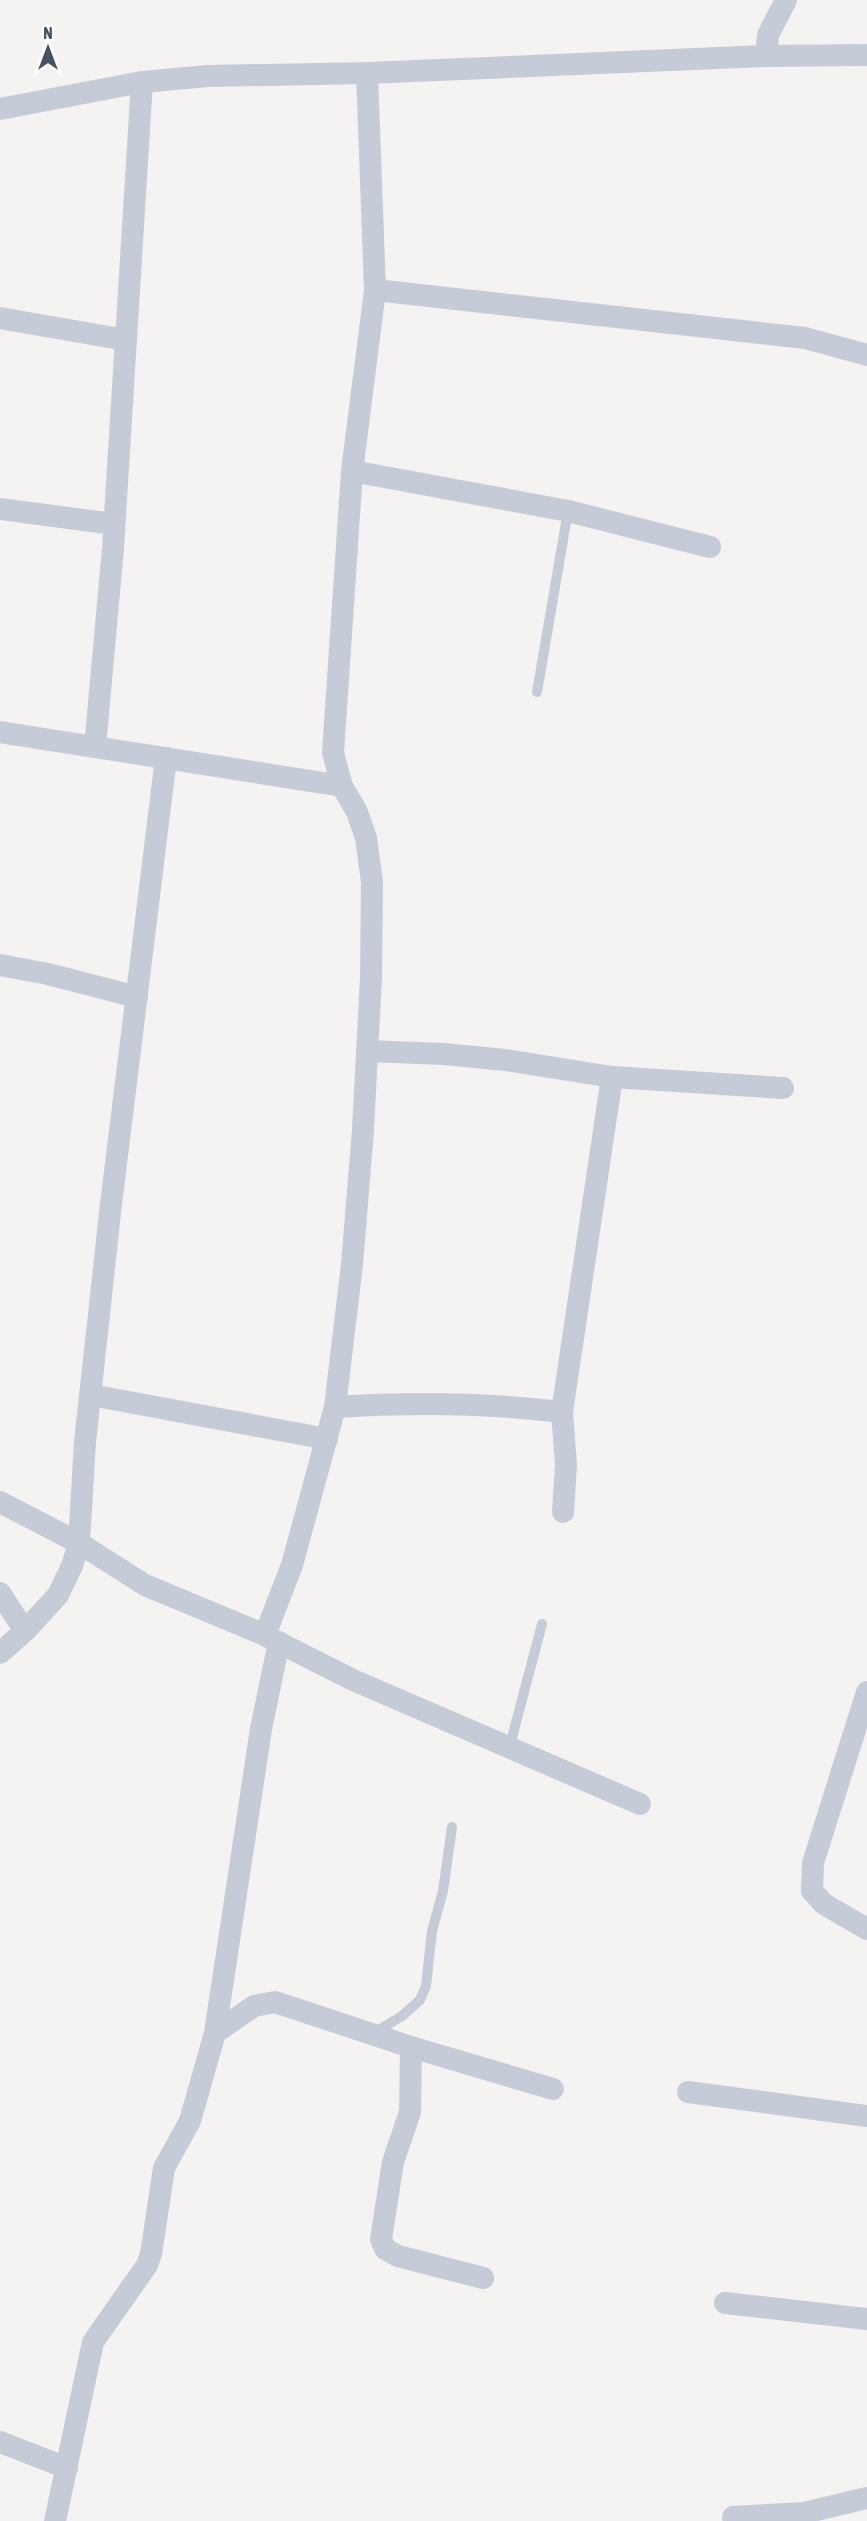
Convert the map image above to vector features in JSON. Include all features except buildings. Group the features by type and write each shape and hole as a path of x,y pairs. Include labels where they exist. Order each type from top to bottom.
{"street":[{"path":"766,56 768,35 786,0"},
{"path":"0,109 142,82 208,76 367,74 766,56 867,55"},
{"path":"55,2521 93,2342 147,2265 152,2254 164,2168 190,2121 215,2033 261,1729 272,1638 335,1407 352,1264 371,976 372,882 366,838 357,812 342,786 333,753 352,471 375,290 367,74"},
{"path":"94,747 114,524 142,82"},
{"path":"375,290 805,338 867,355"},
{"path":"0,318 126,340"},
{"path":"352,471 568,512 710,547"},
{"path":"0,509 114,524"},
{"path":"0,732 342,786"},
{"path":"0,1653 25,1631 58,1595 72,1566 79,1543 91,1395 110,1216 166,758"},
{"path":"0,965 48,974 137,997"},
{"path":"367,1051 444,1054 505,1060 612,1077 783,1088"},
{"path":"563,1512 566,1465 562,1412 612,1077"},
{"path":"91,1395 327,1439"},
{"path":"335,1407 405,1403 491,1404 562,1412"},
{"path":"0,1502 79,1543 146,1585 272,1638 353,1680 640,1804"},
{"path":"0,1593 25,1631"},
{"path":"867,1692 813,1863 812,1891 824,1904 867,1929"},
{"path":"223,1987 254,2006"},
{"path":"215,2033 254,2006 275,2002 411,2047 552,2089"},
{"path":"411,2047 410,2112 393,2162 381,2239 385,2249 398,2256 483,2278"},
{"path":"688,2092 867,2116"},
{"path":"725,2303 867,2319"},
{"path":"0,2442 66,2468"},
{"path":"733,2517 804,2513 867,2498"}],"lane":[{"path":"537,692 568,512"},
{"path":"509,1749 542,1624"},
{"path":"372,2034 402,2016 420,2000 426,1986 432,1931 443,1891 452,1827"}]}
